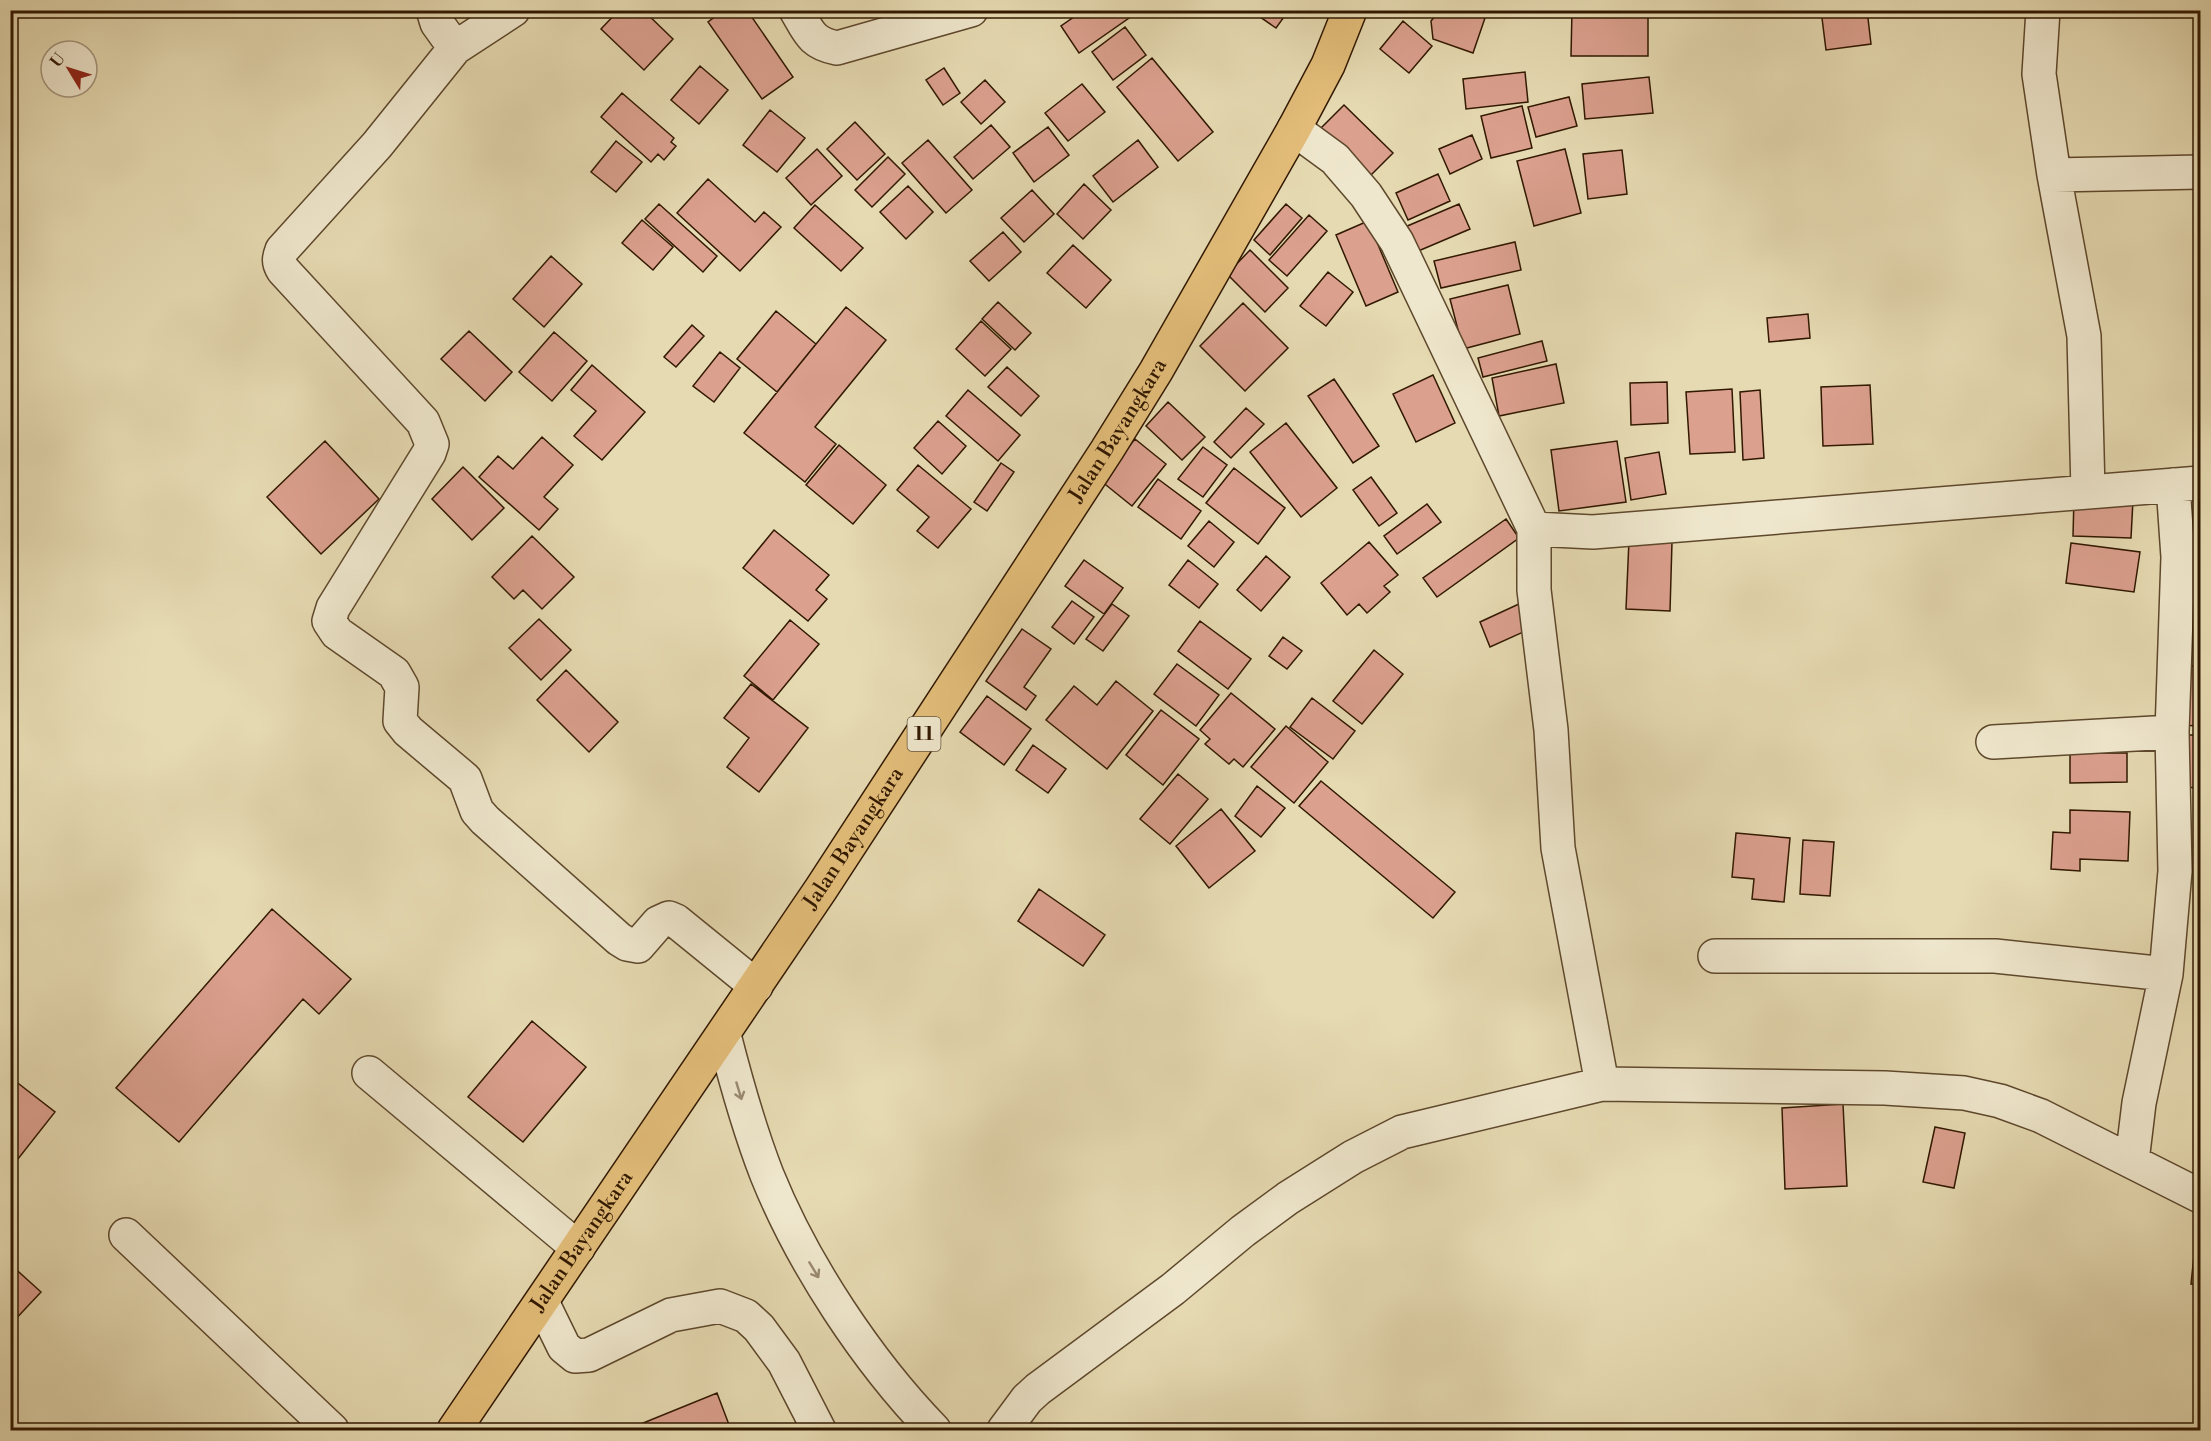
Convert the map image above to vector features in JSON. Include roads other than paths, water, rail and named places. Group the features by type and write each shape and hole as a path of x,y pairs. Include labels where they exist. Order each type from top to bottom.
{"highway":[{"name":"Jalan Bayangkara","path":"454,1431 724,1035 937,714 1107,450 1156,371 1294,129 1328,65 1350,10"}],"street":[{"path":"433,10 437,23 455,48"},
{"path":"513,10 455,48 377,145 282,250 279,257 283,270 423,422 432,444 429,453 333,608 329,621 337,633 394,673 399,679 403,694 399,713 400,721 408,731 465,779 477,811 620,939 627,944 639,946 658,923 669,918 676,921 756,986"},
{"path":"796,10 819,45 837,48 971,10"},
{"path":"2043,10 2039,74 2054,176 2084,336 2088,491"},
{"path":"1294,129 1335,159 1366,195 1397,242 1534,529 1534,590 1551,729 1558,848 1602,1084"},
{"path":"2054,176 2200,172"},
{"path":"1534,529 1593,532 2187,484 2178,557 2172,732 2175,871 2166,974 2139,1103 2132,1161"},
{"path":"1993,742 2172,732"},
{"path":"1715,956 1995,956 2166,974"},
{"path":"724,1035 767,1175 798,1242 824,1286 871,1354 934,1431"},
{"path":"369,1073 578,1248"},
{"path":"1004,1431 1027,1399 1038,1389 1173,1289 1243,1231 1320,1176 1402,1132 1602,1084 1927,1089 1964,1094 2000,1101 2041,1116 2200,1196"},
{"path":"126,1235 332,1431"},
{"path":"542,1302 564,1347 575,1356 589,1355 671,1315 720,1306 746,1316 759,1328 784,1362 819,1431"}]}
